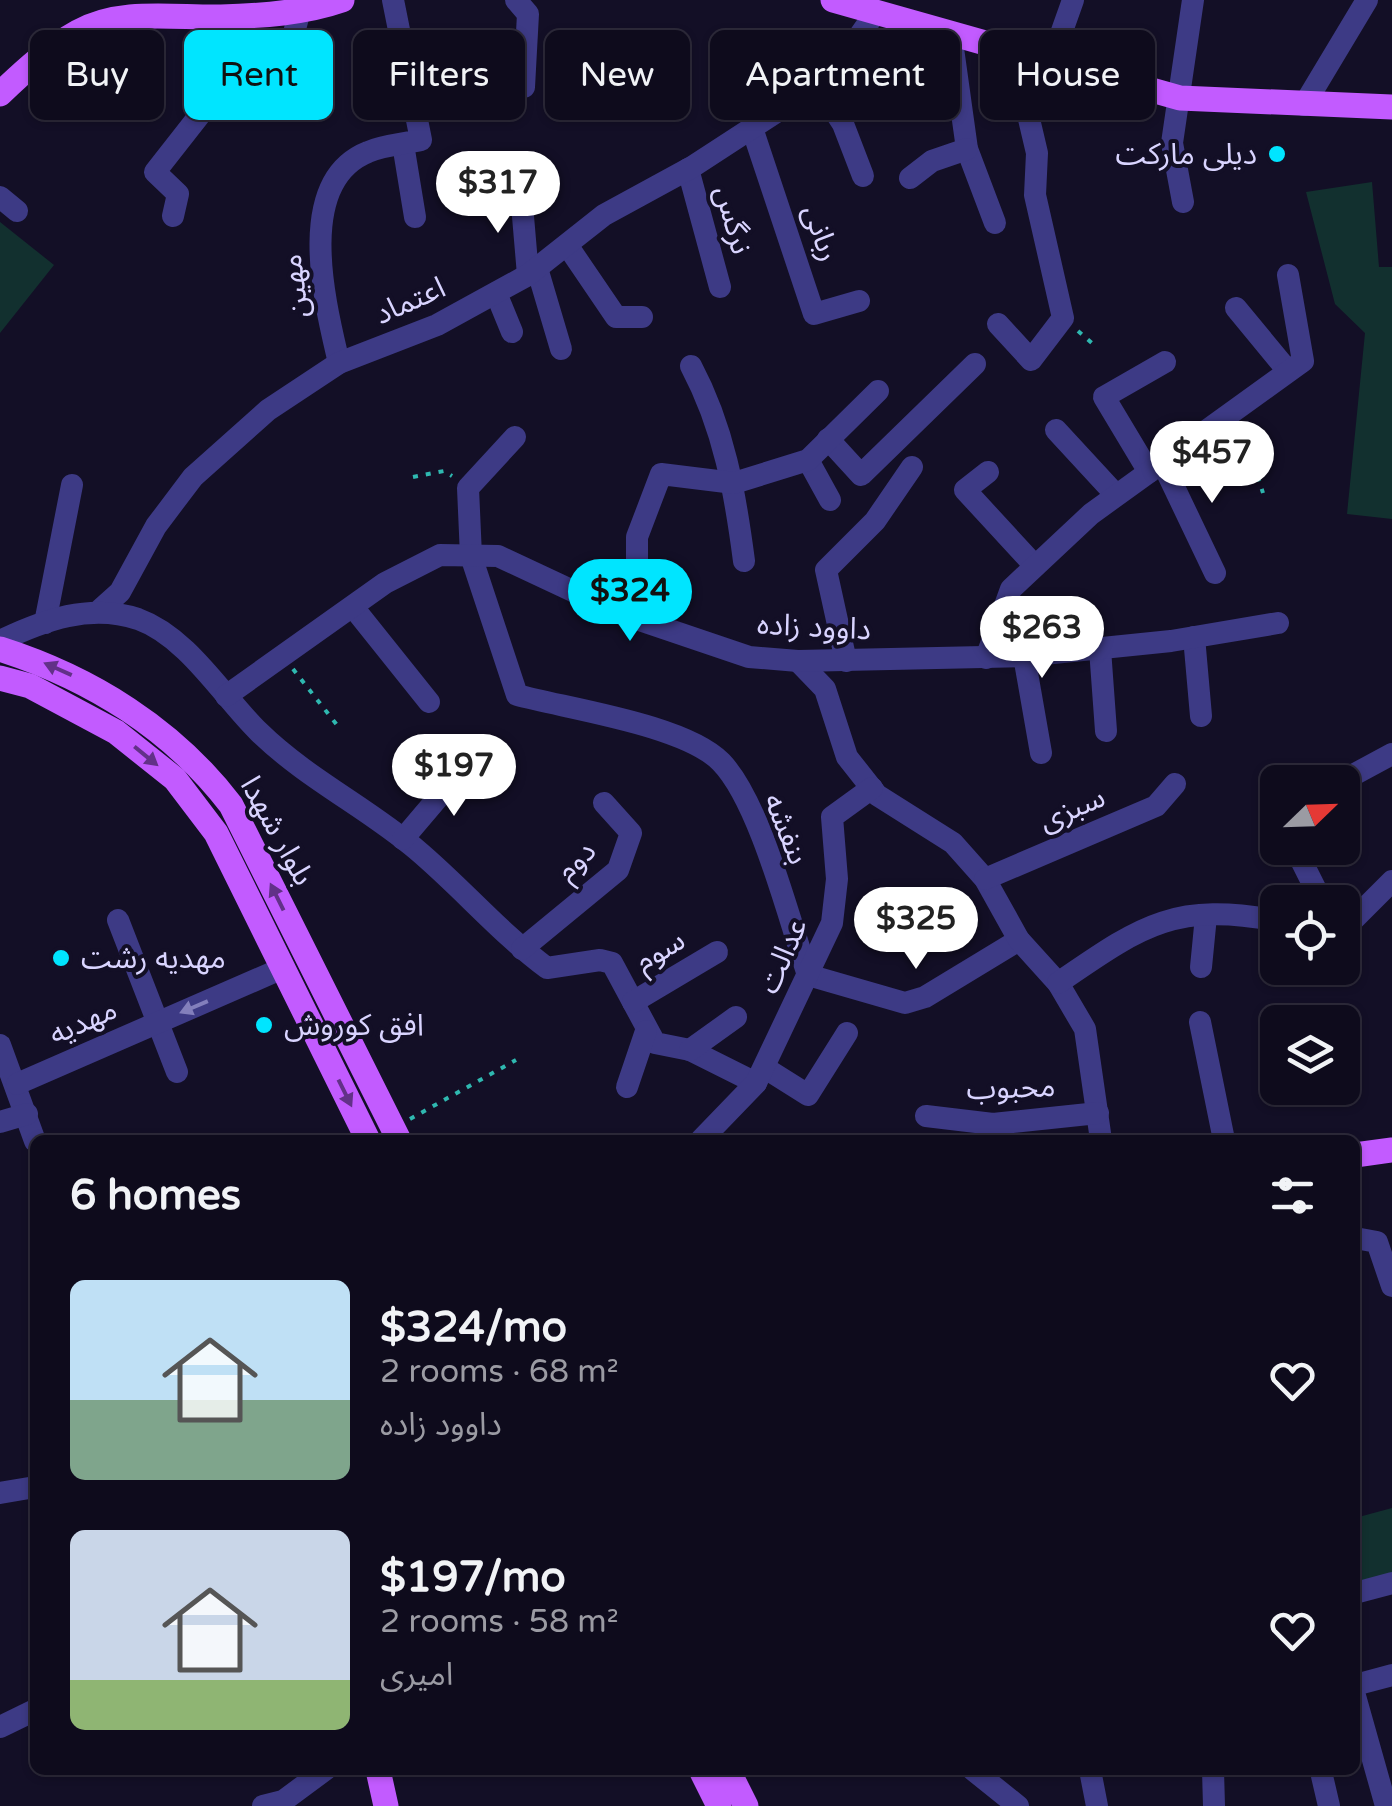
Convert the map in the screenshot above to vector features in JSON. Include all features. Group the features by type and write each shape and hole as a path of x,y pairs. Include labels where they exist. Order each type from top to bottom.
{"main road":[{"path":"0,94 37,60 103,12 224,17 300,10 342,0"},
{"path":"832,0 937,30"},
{"path":"1155,91 1180,98 1392,107"},
{"name":"بلوار شهدا","path":"0,649 60,668 119,704 198,762 231,805 363,1135"},
{"name":"بلوار شهدا","path":"0,678 30,686 116,732 175,779 216,832 396,1134"},
{"path":"1360,1154 1392,1150"},
{"path":"379,1775 386,1806"},
{"path":"704,1775 719,1806"},
{"path":"730,1775 746,1806"}],"street":[{"path":"393,0 412,142 415,217"},
{"path":"516,0 528,14 525,68"},
{"path":"1062,30 1074,0"},
{"path":"1183,202 1172,143 1193,0"},
{"path":"1304,104 1366,0"},
{"path":"172,216 178,194 155,172 224,84 290,52 300,10"},
{"name":"اعتماد","path":"863,30 876,12"},
{"path":"960,102 967,149 995,223"},
{"name":"اعتماد","path":"101,610 120,592 156,526 194,476 268,410 338,363 437,325 532,272 604,215 688,170 763,120"},
{"path":"839,120 862,176"},
{"path":"998,324 1031,360 1064,318 1036,196 1037,154 1029,120"},
{"name":"ربانی","path":"752,128 814,314 859,300"},
{"name":"مهین","path":"338,363 317,250 325,208 341,175 365,152 412,142"},
{"path":"910,178 932,161 967,149"},
{"name":"نرگس","path":"688,170 720,287"},
{"path":"521,193 532,272 560,349"},
{"path":"567,245 616,317 642,317"},
{"path":"1288,274 1296,366"},
{"path":"496,292 512,332"},
{"path":"1236,308 1296,366"},
{"path":"1165,362 1104,397 1156,467 1215,573"},
{"path":"828,439 861,475 975,364"},
{"path":"691,366 712,406 734,483 744,561"},
{"path":"986,658 1011,589 1116,495 1296,366"},
{"path":"638,618 637,537 662,474 734,483 808,460 878,391"},
{"path":"1056,430 1116,495"},
{"path":"471,556 468,488 516,437"},
{"path":"808,460 830,500"},
{"path":"846,662 826,570 875,521 912,467"},
{"path":"988,472 966,490 1036,566"},
{"path":"45,622 72,485"},
{"name":"داوود زاده","path":"226,696 385,583 440,555 498,556 638,618 750,657 798,662 1024,656 1194,638 1278,624"},
{"name":"بنفشه","path":"471,556 517,695 672,734 720,761 751,813 808,975"},
{"path":"353,608 429,702"},
{"path":"0,641 45,622 101,610 142,620 181,649 260,733 342,800 404,839 546,968 600,960 612,963 655,1042 690,1050 808,1095 848,1033"},
{"path":"1194,638 1201,716"},
{"path":"1100,648 1106,730"},
{"path":"1024,656 1040,753"},
{"path":"798,662 826,689 847,757 872,788 953,843 984,879 1019,940 1058,984 1084,1030 1100,1135"},
{"path":"1360,771 1392,754"},
{"path":"404,839 465,766"},
{"name":"سبزی","path":"984,879 1156,806 1175,784"},
{"name":"عدالت","path":"706,1135 760,1076 832,922 837,878 832,816 872,788"},
{"name":"دوم","path":"522,948 618,870 631,833 604,803"},
{"path":"1360,909 1392,881"},
{"path":"1058,984 1137,929 1186,916 1260,918"},
{"path":"1200,967 1206,916"},
{"path":"118,920 176,1072"},
{"path":"808,975 905,1003 925,998 1019,940"},
{"name":"سوم","path":"634,1002 718,952"},
{"name":"مهدیه","path":"17,1084 295,962"},
{"path":"690,1050 736,1017"},
{"path":"1200,1022 1223,1135"},
{"path":"627,1087 646,1031"},
{"path":"0,1044 33,1135"},
{"name":"محبوب","path":"926,1116 994,1124 1098,1113"},
{"path":"0,1122 27,1114"},
{"path":"1360,1239 1377,1242 1392,1286"},
{"path":"0,1493 30,1488"},
{"path":"1360,1592 1392,1583"},
{"path":"1360,1684 1392,1675"},
{"path":"1360,1709 1385,1776 1386,1806"},
{"path":"0,1727 30,1713"},
{"path":"264,1806 283,1801 318,1775"},
{"path":"979,1775 1018,1806"},
{"path":"1091,1775 1097,1806"},
{"path":"1214,1775 1214,1806"},
{"path":"1322,1776 1329,1806"}],"path":[{"path":"1236,408 1264,493"},
{"path":"413,477 444,471 468,488"},
{"path":"284,657 336,724"},
{"path":"396,1134 516,1060"}],"green space":[{"path":"1372,182 1379,267 1392,267 1392,519 1347,514 1365,333 1335,304 1306,192"},
{"path":"0,222 54,265 0,333"},
{"path":"1392,1508 1392,1575 1360,1583 1360,1517"}],"place":[{"name":"دیلی مارکت","path":"1277,154"},
{"name":"مهدیه رشت","path":"61,958"},
{"name":"افق کوروش","path":"264,1025"}]}
